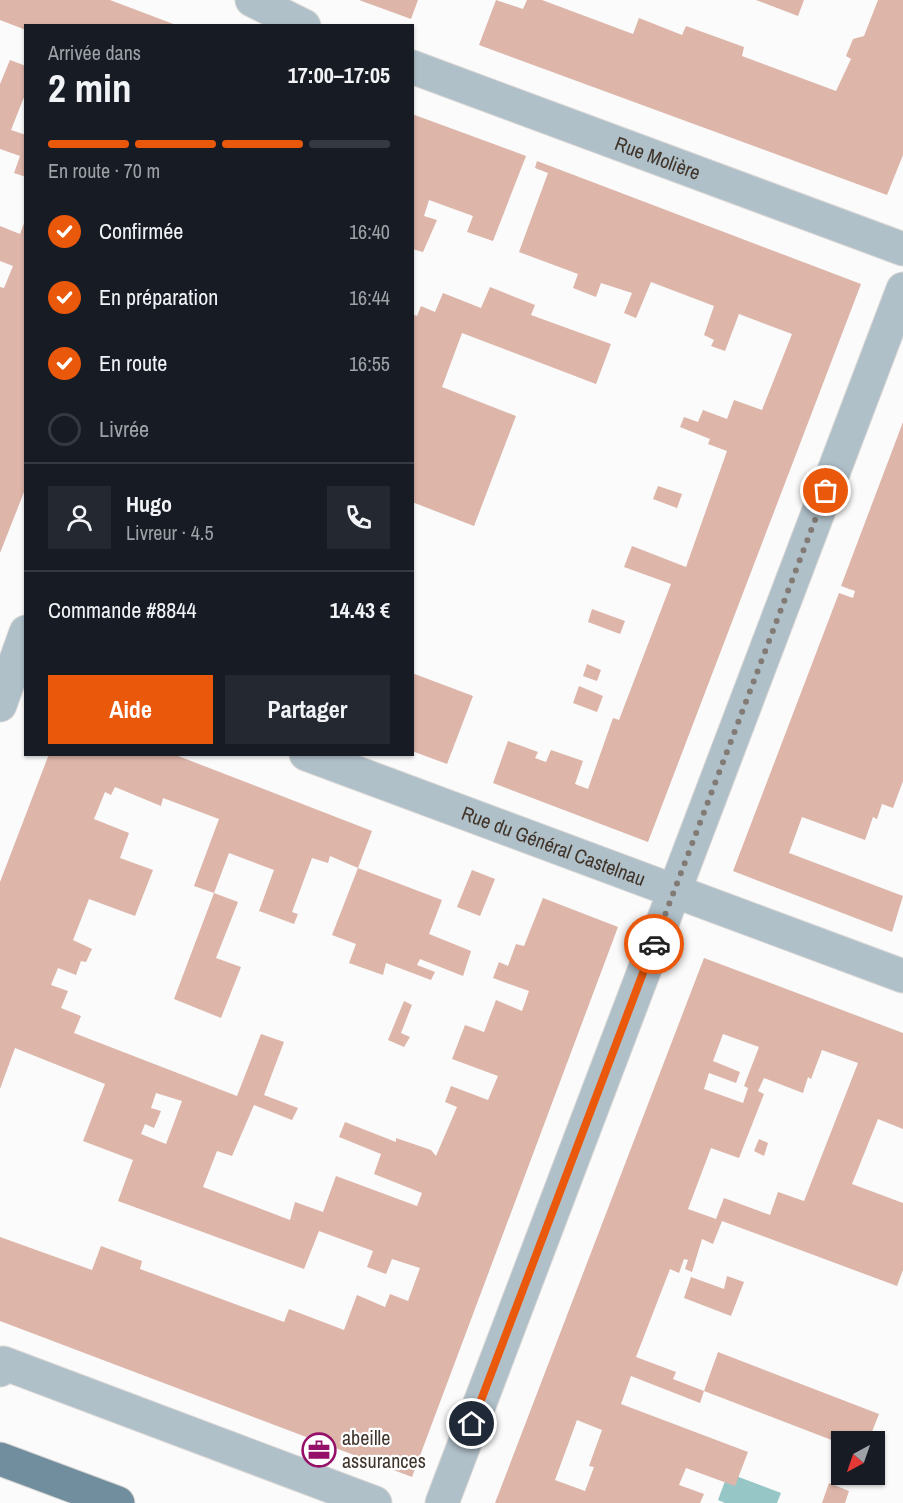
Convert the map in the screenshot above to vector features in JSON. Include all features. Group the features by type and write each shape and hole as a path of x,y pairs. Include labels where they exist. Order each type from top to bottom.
{"main road":[{"path":"0,1459 118,1503"}],"street":[{"path":"261,8 299,24"},
{"name":"Rue Molière","path":"414,68 903,249"},
{"path":"442,1503 903,289"},
{"path":"0,705 18,639"},
{"name":"Rue du Général Castelnau","path":"311,756 903,976"},
{"path":"0,1370 3,1363 375,1503"}],"water":[{"path":"728,1473 781,1493 777,1503 725,1503 718,1500"}],"building":[{"path":"0,0 110,0 173,24 24,24 24,29 0,20"},
{"path":"359,0 418,0 411,19"},
{"path":"496,0 523,9 527,0 542,0 633,34 639,18 682,35 686,26 744,47 742,56 836,91 851,59 846,56 853,39 864,36 878,0 903,0 903,155 887,195 479,45"},
{"path":"756,0 804,0 798,16"},
{"path":"10,60 24,65 24,97 11,130 24,134 24,176 14,173 20,156 0,149 0,84"},
{"path":"414,115 526,156 493,241 467,232 473,216 429,200 424,216 437,220 423,252 414,250"},
{"path":"537,161 861,284 648,842 493,783 508,741 538,752 535,758 546,762 551,750 583,761 575,784 588,789 613,718 619,720 671,584 624,567 632,546 686,567 727,451 708,444 710,439 680,427 684,417 698,422 703,410 727,419 734,400 762,410 792,334 739,314 725,351 711,346 714,340 704,335 714,306 651,282 636,318 624,313 632,293 601,283 596,297 573,288 578,274 519,252 548,173 535,168"},
{"path":"24,223 24,492 0,553 0,287 4,288 13,266 0,261 0,226 20,234"},
{"path":"490,287 535,305 531,315 611,344 596,384 462,333 442,387 516,416 474,526 414,503 414,315 417,316 421,306 435,312 443,293 481,308"},
{"path":"903,422 903,781 893,808 882,804 877,819 873,817 865,840 802,817 789,853 903,896 892,932 733,871 839,593 853,598 855,591 841,586"},
{"path":"658,486 682,494 677,508 653,499"},
{"path":"592,609 625,621 620,634 588,622"},
{"path":"587,664 601,670 597,681 583,676"},
{"path":"414,674 473,696 447,764 414,752"},
{"path":"579,686 603,696 597,712 573,703"},
{"path":"48,756 178,756 372,831 358,868 330,856 328,863 312,858 292,912 298,914 294,924 259,911 274,870 229,853 214,893 194,886 219,819 163,798 161,806 115,787 111,795 105,792 94,819 129,833 120,858 153,870 135,916 89,899 73,940 92,949 86,962 81,961 76,975 58,968 51,985 68,991 61,1008 81,1016 74,1033 237,1096 261,1034 284,1042 264,1095 298,1108 292,1120 254,1105 232,1156 217,1151 203,1187 290,1220 295,1202 323,1212 336,1176 417,1206 422,1193 374,1174 381,1154 339,1137 345,1122 396,1142 396,1138 431,1150 436,1156 457,1107 445,1102 451,1086 488,1100 498,1076 452,1059 465,1025 484,1032 496,1000 522,1011 529,991 493,978 499,962 508,966 516,944 524,946 543,898 618,927 412,1477 0,1321 0,1237 92,1270 101,1246 142,1261 140,1269 284,1322 289,1309 344,1330 357,1295 385,1307 390,1294 408,1301 420,1268 392,1259 386,1274 367,1267 373,1251 319,1231 304,1269 118,1201 133,1160 83,1141 105,1084 15,1048 0,1089 0,882","holes":["156,1093 182,1101 166,1144 141,1134 145,1124 154,1128 161,1111 151,1108"]},
{"path":"358,868 442,900 429,934 471,951 463,976 420,959 417,965 435,972 431,980 386,963 383,975 349,963 356,944 332,935"},
{"path":"472,870 495,879 480,916 457,907"},
{"path":"214,893 238,902 216,958 241,967 221,1018 174,999"},
{"path":"704,958 903,1033 903,1129 878,1119 852,1184 903,1203 903,1270 897,1286 722,1221 713,1244 702,1239 692,1272 685,1269 688,1260 684,1259 679,1273 670,1269 636,1357 676,1372 673,1379 704,1391 700,1403 631,1376 621,1404 748,1452 735,1486 686,1468 679,1485 704,1494 700,1503 495,1503","holes":["723,1034 759,1047 744,1086 748,1088 743,1103 704,1089 709,1073 736,1083 740,1072 713,1061","822,1050 858,1063 804,1201 778,1192 770,1215 724,1198 716,1219 688,1209 711,1148 739,1158 764,1094 758,1091 764,1078 803,1093 808,1077 811,1079","577,1420 602,1430 589,1466 594,1467 585,1491 555,1480"]},
{"path":"404,1001 412,1005 401,1033 410,1037 404,1047 388,1040"},
{"path":"759,1139 768,1143 764,1156 754,1151"},
{"path":"727,1276 744,1282 731,1316 684,1298 691,1277 724,1289"},
{"path":"718,1352 879,1414 872,1431 831,1431 831,1440 704,1391"},
{"path":"829,1483 849,1491 845,1503 822,1503"}],"way so far":[{"path":"654,944 826,491"}],"place":[{"name":"abeille assurances","path":"319,1450"}],"route":[{"path":"472,1424 654,944"}]}
